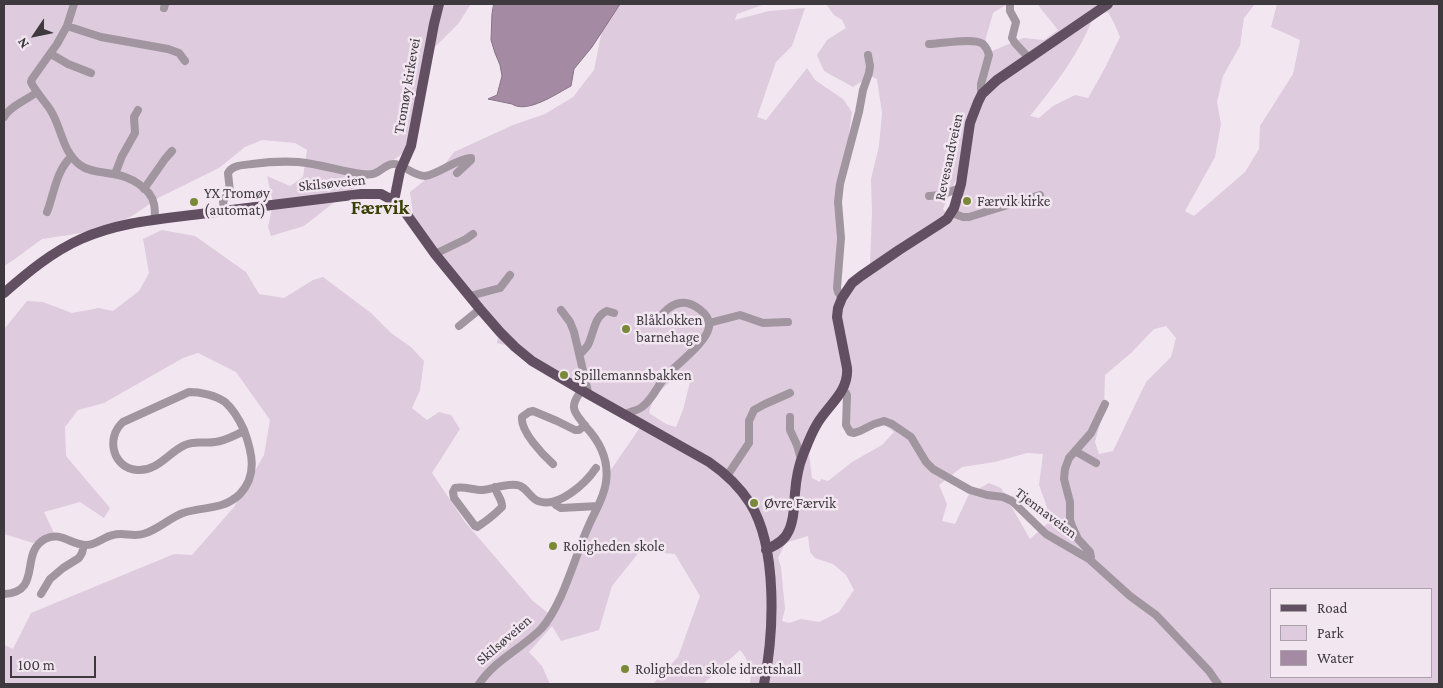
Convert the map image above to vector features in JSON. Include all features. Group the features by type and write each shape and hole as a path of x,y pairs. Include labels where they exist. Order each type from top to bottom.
{"main road":[{"name":"Tromøy kirkevei","path":"395,198 401,169 411,146 439,4"},
{"name":"Revesandveien","path":"842,298 852,283 938,226 952,212 960,188 970,123 984,92 1029,58 1108,4"},
{"name":"Tromøy kirkevei","path":"383,192 401,169"},
{"name":"Skilsøveien","path":"4,293 51,255 79,240 114,227 155,220 362,194 383,192 395,198 435,254 480,309 515,347 539,365 584,392 709,462 737,485 757,518 764,537 766,550 770,586 771,628 764,684"},
{"path":"766,550 784,538 789,530 802,457 816,424 842,390 848,376 838,317 838,308 842,298"},
{"path":"764,537 775,537 789,530"}],"street":[{"path":"74,4 67,26 51,54 31,81 52,112 71,157 87,169 115,174 133,181 144,189 151,196 154,203 155,220"},
{"path":"1010,4 1010,11 1016,22 1012,38 1029,58"},
{"path":"67,26 101,37 168,49 179,53 186,61"},
{"path":"929,44 972,41 982,44 989,55 981,84 981,90 984,92"},
{"path":"51,54 68,64 91,73"},
{"path":"842,298 837,288 840,238 839,190 863,90 869,73 868,55"},
{"path":"4,117 11,109 37,92"},
{"path":"115,174 122,156 135,133 134,116 138,110"},
{"path":"144,189 172,151"},
{"path":"47,212 58,177 71,157"},
{"path":"401,169 426,176 471,158 457,173"},
{"name":"Skilsøveien","path":"224,211 223,201 230,192 228,173 233,167 272,162 296,162 369,175 378,173 391,164 395,164 401,169"},
{"path":"929,196 941,195 960,188"},
{"path":"952,212 963,217 969,217 1040,195"},
{"path":"435,254 473,234"},
{"path":"470,296 500,288 510,275"},
{"path":"624,415 642,407 650,400 665,377 702,340 709,328 706,316 701,310 682,302 671,306 656,321"},
{"path":"459,326 480,309"},
{"path":"561,310 572,327 580,354 588,392 584,392"},
{"path":"580,354 587,346 602,314 607,311 614,313"},
{"path":"709,323 740,315 763,323 788,322"},
{"name":"Tjennaveien","path":"842,390 847,395 846,425 850,432 860,432 884,421 892,424 911,437 926,462 933,469 970,490 1003,497 1012,501 1046,534 1089,559 1124,591 1156,615 1209,671 1218,684"},
{"path":"4,594 13,593 24,585 30,574 33,552 42,541 50,537 57,536 84,545 96,543 108,536 117,534 145,534 183,513 216,507 231,500 244,488 251,471 252,454 244,431 234,412 222,401 199,393 188,392 123,422 116,431 113,445 117,458 124,465 132,469 145,470 180,447 188,444 218,442 244,431"},
{"name":"Skilsøveien","path":"479,684 494,666 525,644 543,627 550,617 563,591 604,492 606,463 599,444 577,416 574,406 575,401 584,392"},
{"path":"727,476 748,447 750,439 749,420 754,410 790,393"},
{"path":"1089,559 1091,557 1090,552 1078,539 1070,520 1070,502 1064,479 1065,469 1069,458 1091,434 1105,404"},
{"path":"553,464 536,448 522,424 522,417 528,412 533,411 575,430 579,430 585,425"},
{"path":"790,417 790,430 802,457"},
{"path":"1075,451 1096,463"},
{"path":"495,487 496,493 502,502 502,507 486,522 477,527 470,522 452,494 455,488 483,490 495,487 516,484 539,501 554,502 582,484 596,468"},
{"path":"554,502 561,508 598,506"},
{"path":"41,594 50,579 79,558 84,545"}],"green space":[{"path":"4,4 471,4 458,24 435,47 413,146 304,226 271,236 268,227 273,203 267,176 290,186 303,177 307,150 295,143 262,140 245,147 219,168 160,197 132,216 102,230 42,239 4,266"},
{"path":"620,4 765,4 737,14 735,20 769,11 805,8 792,46 776,62 757,117 766,120 807,68 815,80 843,99 852,112 838,212 835,279 838,295 870,266 871,179 879,146 882,113 877,79 870,76 853,87 824,71 817,55 827,40 846,28 842,20 834,15 826,4 1007,4 993,13 984,45 992,51 1023,38 1044,40 1058,30 1038,5 1026,4 1255,4 1244,18 1240,46 1223,76 1217,102 1221,124 1215,157 1185,211 1194,216 1245,172 1259,149 1260,126 1293,74 1300,40 1271,27 1277,4 1439,4 1439,684 750,684 749,666 740,650 703,684 653,684 678,657 700,596 675,554 640,551 612,586 599,630 561,641 552,626 529,652 542,666 550,684 4,684 4,645 13,649 31,613 174,554 192,555 234,507 264,455 270,420 236,372 198,353 183,358 104,403 78,410 65,427 66,456 110,508 104,518 80,502 44,512 54,533 33,543 4,534 5,328 27,301 43,302 72,313 99,308 113,311 139,291 149,273 143,239 162,230 195,236 246,272 259,294 284,298 313,280 323,277 371,313 391,333 411,347 424,361 420,390 412,408 427,420 439,412 451,415 460,429 432,473 465,522 533,601 552,616 578,548 599,504 608,474 641,426 528,361 514,347 497,343 498,337 492,323 429,243 413,214 410,192 445,164 454,152 513,125 545,114 573,97 594,70 602,30","holes":["1108,12 1120,37 1088,98 1075,95 1053,106 1039,118 1030,116 1066,68 1082,42 1094,15","967,155 969,155 961,170 961,181 965,181 958,203 940,226 897,252 913,238 941,220 946,213 943,209","1166,326 1176,338 1171,357 1146,382 1113,451 1099,454 1095,442 1104,409 1105,375 1131,353 1154,329","677,376 691,378 683,410 676,427 666,424 649,413 654,396","841,395 843,395 846,427 852,435 885,425 894,432 882,445 852,462 828,481 821,479 820,482 812,478 809,454 820,422","1027,453 1043,454 1039,485 1047,507 1048,523 1030,539 1001,488 989,483 969,494 955,524 942,521 947,504 939,485 962,467 995,462","808,536 810,552 815,558 833,564 846,575 854,590 839,612 819,622 801,619 789,623 782,621 785,609 781,567 778,558 788,542"]}],"water":[{"path":"494,4 620,4 592,47 574,69 571,86 542,102 525,107 488,99 497,95 502,76 491,40"}],"place":[{"name":"Færvik kirke","path":"967,201"},
{"name":"YX Tromøy (automat)","path":"194,202"},
{"name":"Blåklokken barnehage","path":"626,329"},
{"name":"Spillemannsbakken","path":"564,375"},
{"name":"Øvre Færvik","path":"754,503"},
{"name":"Roligheden skole","path":"553,546"},
{"name":"Roligheden skole idrettshall","path":"625,669"}],"district":[{"name":"Færvik","path":"380,208"}]}
